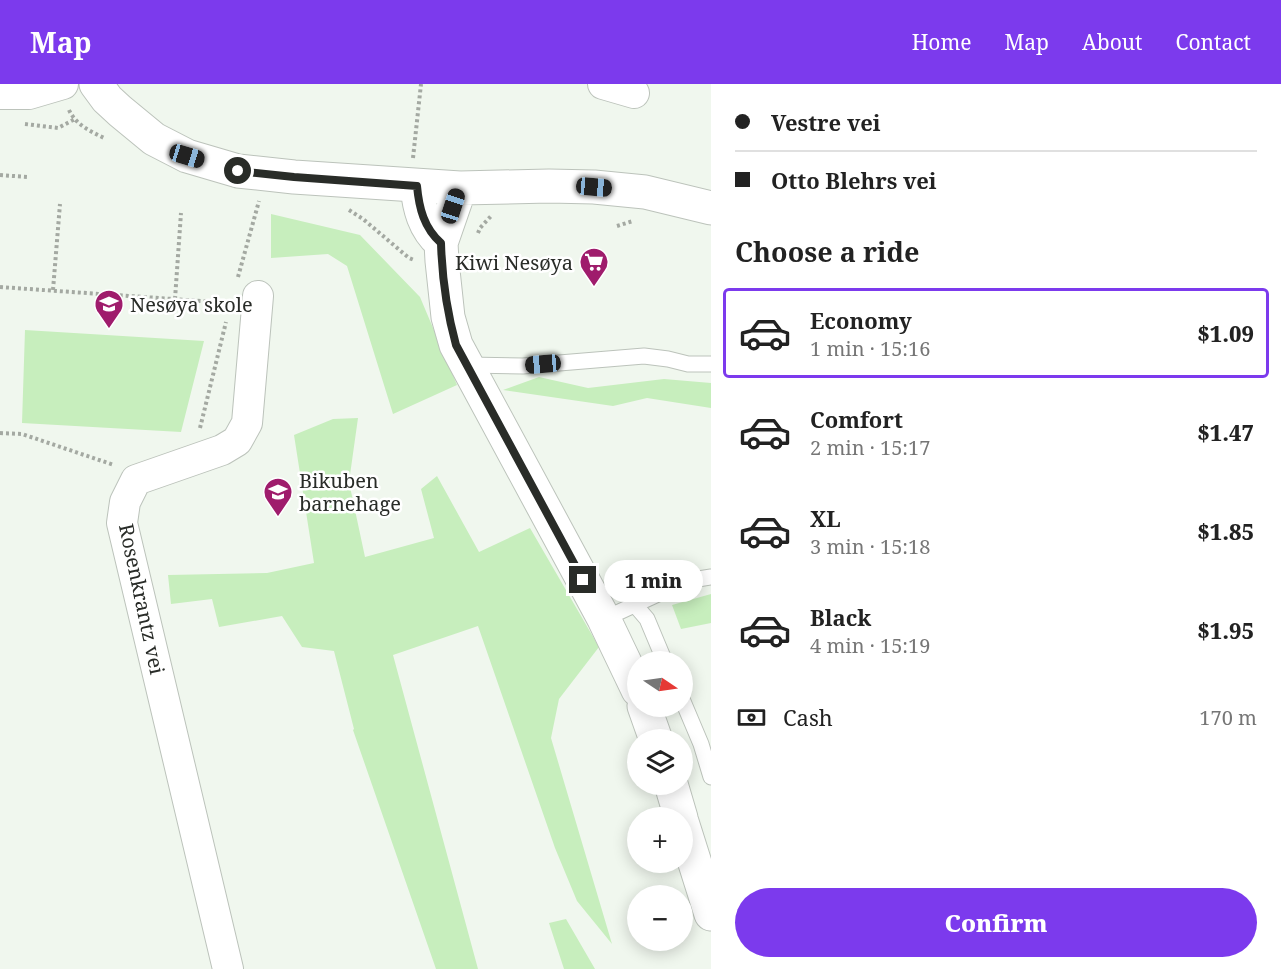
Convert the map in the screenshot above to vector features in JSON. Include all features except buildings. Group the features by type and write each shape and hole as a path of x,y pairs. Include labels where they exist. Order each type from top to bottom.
{"street":[{"path":"0,94 29,94 63,84"},
{"path":"96,84 120,111 154,139 180,153 238,171 459,188 594,187 645,192 711,208"},
{"path":"603,84 634,93"},
{"path":"417,186 418,204 423,218 432,235 441,243"},
{"path":"459,188 441,243 448,317 456,345 604,619 627,667"},
{"path":"136,480 222,450 237,441 247,423 242,293"},
{"name":"Rosenkrantz vei","path":"136,480 125,502 122,523 228,969"},
{"path":"693,857 711,914"}],"lane":[{"path":"467,365 523,366 644,356 688,364 711,364"},
{"path":"604,619 686,581 711,577"},
{"path":"635,605 647,619 660,651"},
{"path":"690,717 711,777"}],"path":[{"path":"414,147 421,84"},
{"path":"23,124 58,128 75,119"},
{"path":"0,175 27,177"},
{"path":"0,286 175,300 242,293 259,201"},
{"path":"53,290 60,204"},
{"path":"175,300 181,213"},
{"path":"192,461 228,315"},
{"path":"0,433 22,434 127,470 136,480"}],"green space":[{"path":"271,214 360,235 420,297 457,385 393,414 347,266 328,254 271,258"},
{"path":"25,330 204,341 181,432 22,423"},
{"path":"539,377 588,388 664,379 711,383 711,408 647,398 613,406 503,390"},
{"path":"358,418 349,482 365,557 434,538 421,489 437,476 479,552 530,528 599,647 559,699 551,738 612,944 577,901 555,848 478,626 393,655 478,969 436,969 353,730 334,651 302,647 282,616 219,627 212,599 171,604 168,575 267,573 314,563 294,435 333,419"},
{"path":"711,594 711,623 681,629 672,605"},
{"path":"566,919 595,969 564,969 549,923"}],"place":[{"name":"Kiwi Nesøya","path":"594,288"},
{"name":"Nesøya skole","path":"109,330"},
{"name":"Bikuben barnehage","path":"278,518"}],"route":[{"path":"238,171 276,176 417,186 418,204 423,218 432,235 441,243 448,317 456,345 583,580"}]}
